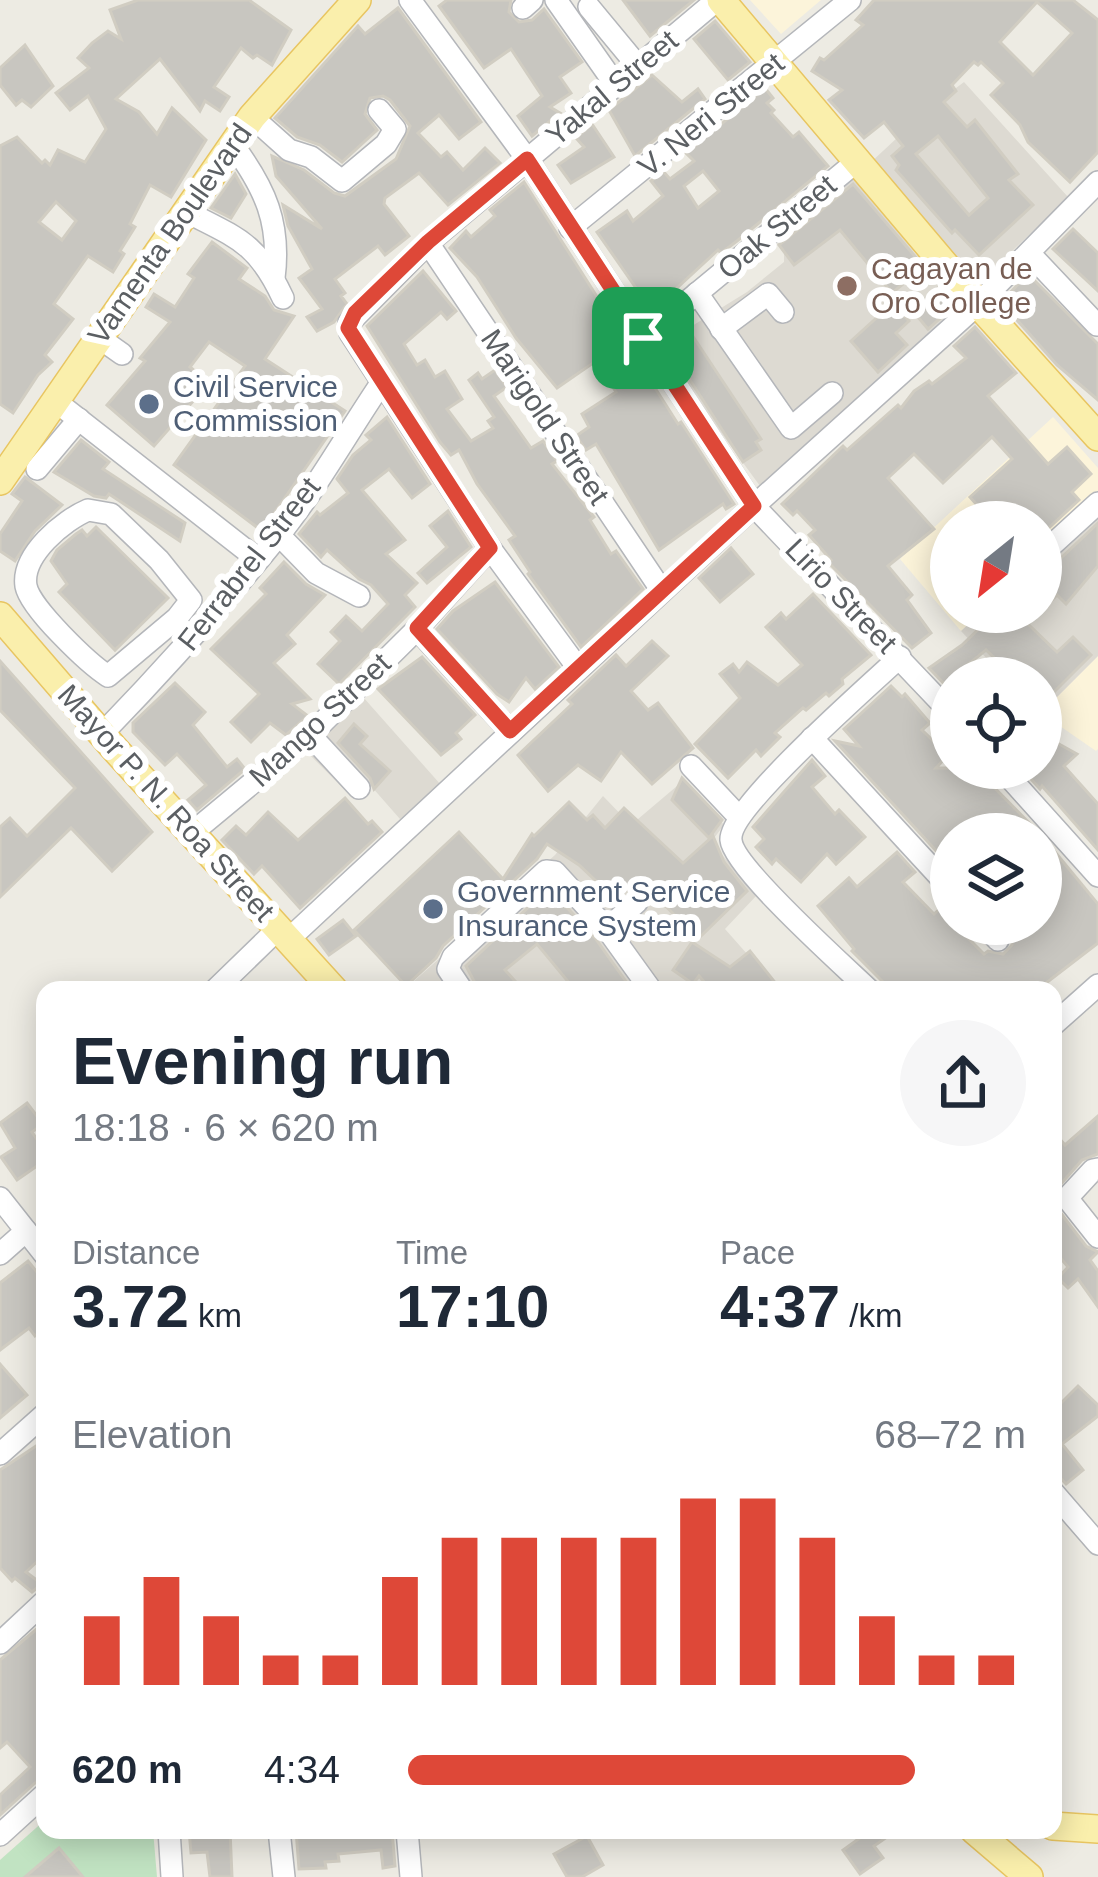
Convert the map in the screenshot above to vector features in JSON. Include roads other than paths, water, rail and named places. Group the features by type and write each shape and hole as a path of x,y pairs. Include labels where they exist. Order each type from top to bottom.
{"main road":[{"path":"719,0 1098,437"},
{"name":"Vamenta Boulevard","path":"0,481 252,118 347,4"},
{"name":"Mayor P. N. Roa Street","path":"0,616 40,678 203,845 326,981"},
{"path":"0,644 40,678"},
{"path":"1062,1827 1098,1829"},
{"path":"985,1839 1029,1877"}],"street":[{"name":"Lirio Street","path":"410,0 527,159 754,506 930,690"},
{"path":"556,0 615,84"},
{"name":"Yakal Street","path":"382,382 350,333 349,323 428,242 719,0"},
{"name":"V. Neri Street","path":"570,228 850,0"},
{"path":"589,8 638,65"},
{"path":"252,118 289,149 311,157 342,181 386,144 395,129 379,110"},
{"path":"185,211 260,255 279,288 276,226 258,178 233,145"},
{"name":"Oak Street","path":"643,338 856,162"},
{"path":"233,981 299,949 510,731 978,304 1098,182"},
{"name":"Marigold Street","path":"428,242 662,591"},
{"path":"1029,253 1097,325"},
{"path":"697,293 791,428 832,393"},
{"path":"721,329 768,294 783,312"},
{"path":"98,338 122,354"},
{"path":"382,382 490,548 578,668"},
{"name":"Ferrabrel Street","path":"108,745 256,558 279,536 382,382"},
{"path":"54,400 256,558"},
{"path":"38,469 79,419"},
{"path":"1062,536 1098,503"},
{"path":"88,510 111,514 159,560 191,600 178,618 112,674 103,674 76,647 36,605 26,586 30,565 71,518 88,510"},
{"path":"279,536 316,573 358,596"},
{"name":"Mango Street","path":"203,845 490,548"},
{"path":"417,628 510,731"},
{"path":"40,678 76,647"},
{"path":"860,981 781,904 732,847 730,834 739,817 812,738 900,657"},
{"path":"310,735 359,788"},
{"path":"812,738 930,866"},
{"path":"691,766 739,817"},
{"path":"1019,789 1098,876"},
{"path":"456,981 448,969 453,957 546,871 555,872 607,929 645,981"},
{"path":"607,929 637,902"},
{"path":"1062,1017 1098,985"},
{"path":"1098,1169 1067,1198 1098,1237"},
{"path":"0,1198 36,1244"},
{"path":"0,1254 26,1231"},
{"path":"0,1454 36,1422"},
{"path":"1062,1502 1098,1544"},
{"path":"0,1643 36,1609"},
{"path":"0,1835 36,1802"},
{"path":"170,1839 172,1877"},
{"path":"280,1839 284,1877"},
{"path":"408,1839 412,1877"}],"place":[{"name":"Cagayan de Oro College","path":"847,286"},
{"name":"Civil Service Commission","path":"149,404"},
{"name":"Government Service Insurance System","path":"433,909"}]}
